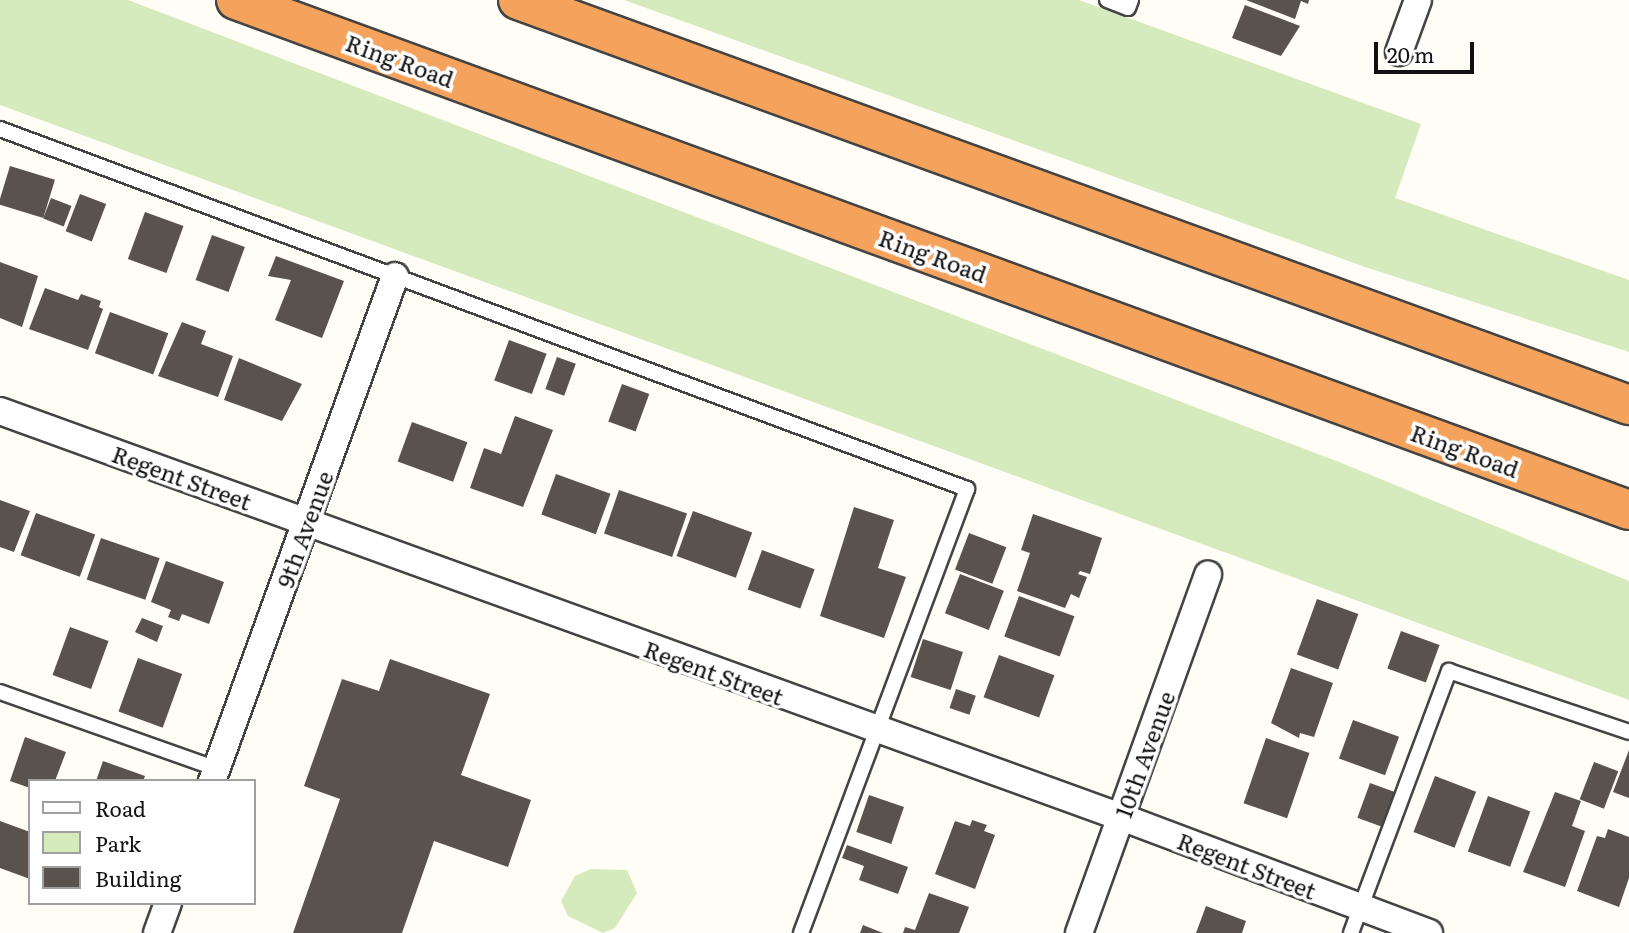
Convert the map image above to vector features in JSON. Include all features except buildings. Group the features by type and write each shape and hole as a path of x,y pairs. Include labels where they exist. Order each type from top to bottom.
{"highway":[{"path":"518,0 1629,405"},
{"name":"Ring Road","path":"261,4 1629,510"}],"street":[{"path":"1399,52 1418,0"},
{"name":"9th Avenue","path":"214,775 395,276"},
{"name":"Regent Street","path":"0,411 876,731 1121,817 1429,933"},
{"name":"10th Avenue","path":"1079,933 1208,574"},
{"path":"157,933 167,905"}],"lane":[{"path":"1107,0 1128,8 1131,0"},
{"path":"0,129 967,489 802,933"},
{"path":"1351,933 1449,671 1629,732"},
{"path":"0,692 214,775"}],"green space":[{"path":"0,0 128,0 1339,462 1629,581 1629,700 0,105"},
{"path":"624,0 1079,0 1421,124 1395,198 1629,280 1629,352 1368,268"},
{"path":"591,869 627,870 637,893 615,928 603,933 568,916 561,901 575,876"}]}
